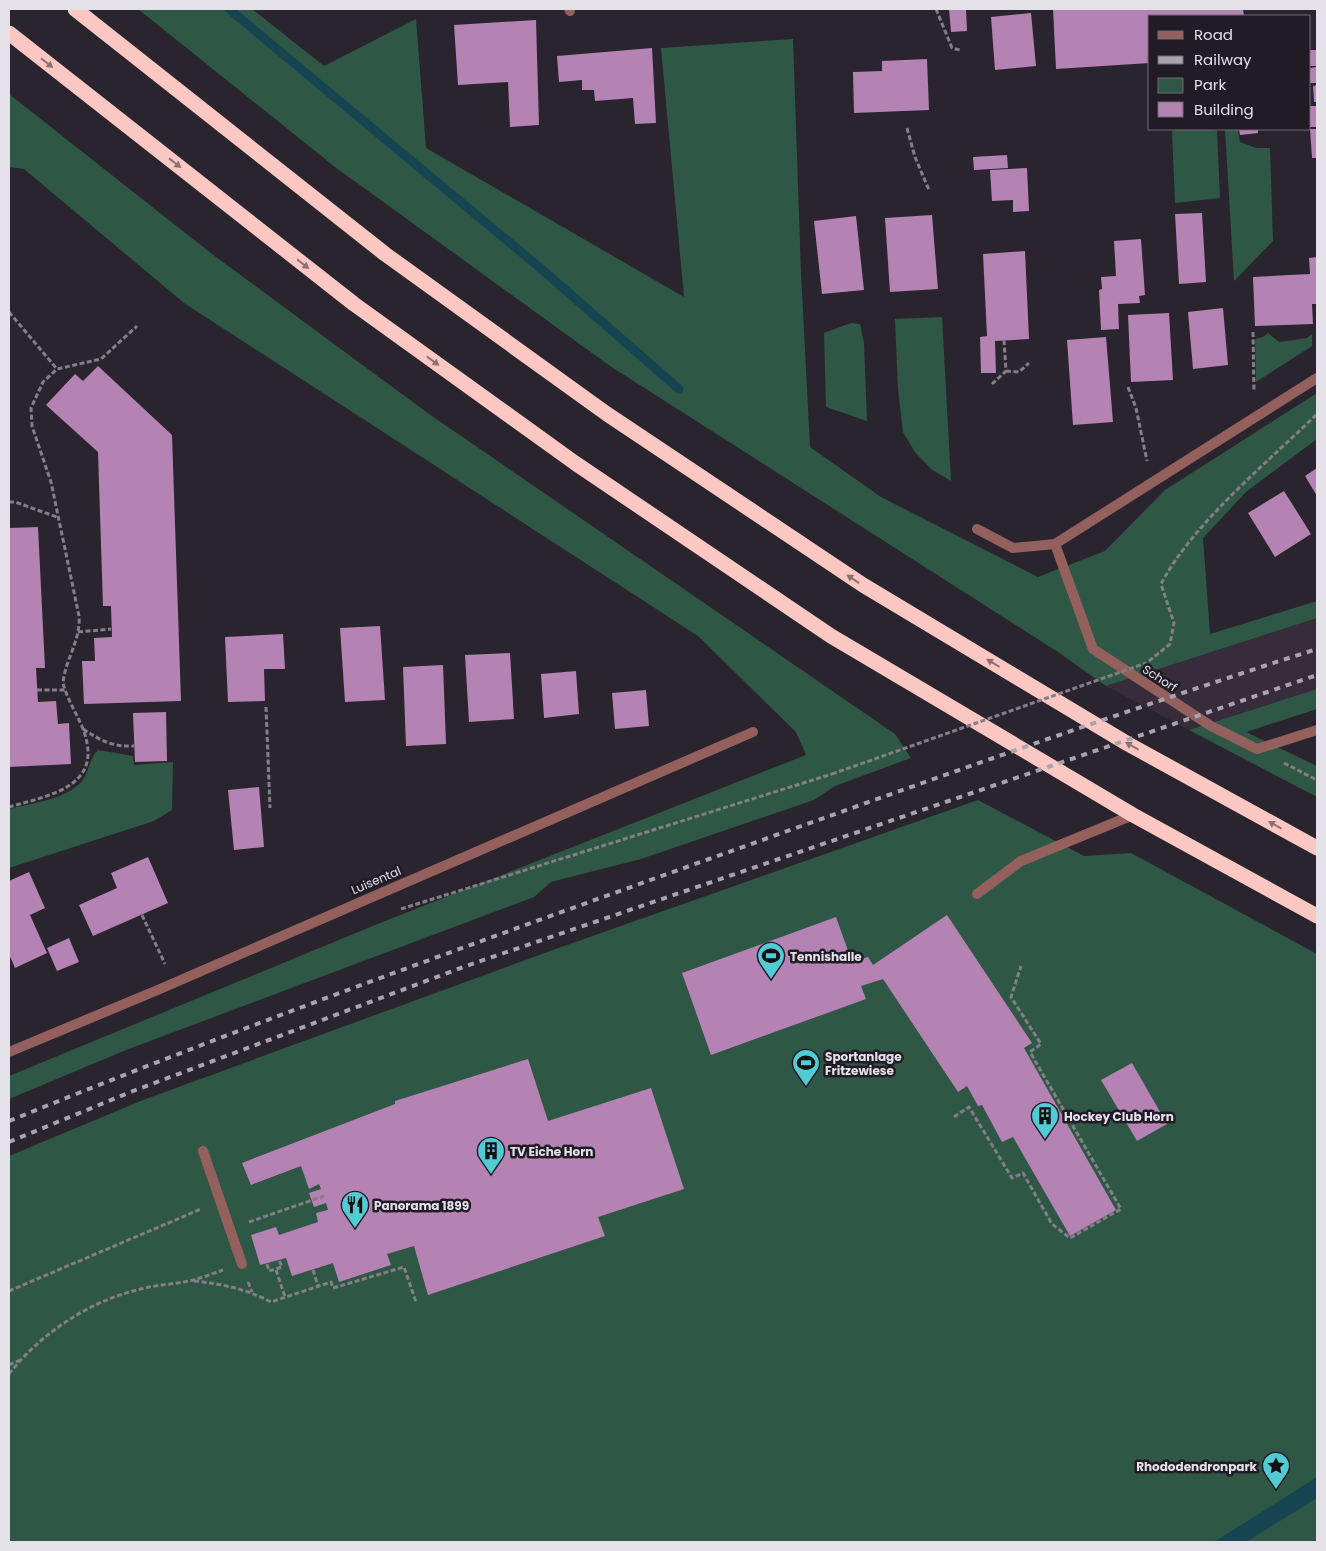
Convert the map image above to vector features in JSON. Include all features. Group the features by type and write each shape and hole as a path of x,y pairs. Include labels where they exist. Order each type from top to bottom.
{"highway":[{"path":"75,9 386,254 607,414 862,586 1128,744 1317,848"},
{"path":"9,33 354,304 575,463 831,636 1133,815 1317,916"}],"street":[{"path":"977,529 1013,548 1055,544 1317,378"},
{"name":"Schorf","path":"1055,544 1093,649 1211,726 1257,749"},
{"path":"1257,749 1317,730"},
{"name":"Luisental","path":"9,1052 174,983 753,732"},
{"path":"977,894 1020,860 1133,815"},
{"path":"203,1151 242,1264"}],"path":[{"path":"936,9 952,48 960,50"},
{"path":"907,128 915,157 929,190"},
{"path":"9,312 58,369"},
{"path":"9,806 55,794 78,780 86,767 89,756 83,729 65,690 64,674 78,632 79,616 51,482 32,426 31,408 42,382 58,369 101,359 137,326"},
{"path":"1253,332 1254,418"},
{"path":"1004,340 1006,371"},
{"path":"992,384 1006,371 1019,372 1030,362"},
{"path":"1128,388 1143,436 1151,483"},
{"path":"393,909 412,906 832,774 1146,663 1170,644 1174,622 1161,584 1174,560 1238,490 1317,414"},
{"path":"9,502 15,502 58,517"},
{"path":"78,632 111,629"},
{"path":"37,690 65,690"},
{"path":"266,707 270,808"},
{"path":"83,729 101,741 116,747 134,746"},
{"path":"1257,749 1317,780"},
{"path":"142,915 174,983"},
{"path":"954,1117 969,1107 1012,1178 1023,1173 1052,1224 1070,1238 1121,1209 1030,1052 1041,1044 1011,997 1021,966"},
{"path":"230,1229 324,1196"},
{"path":"9,1291 220,1201"},
{"path":"267,1264 269,1271 276,1270 282,1267 279,1260"},
{"path":"9,1374 48,1334 100,1304 136,1290 191,1280 242,1264"},
{"path":"191,1280 221,1283 248,1290 271,1302 331,1282 333,1288 404,1267 416,1302"},
{"path":"276,1270 285,1297"},
{"path":"313,1270 318,1286"},
{"path":"9,1365 23,1359"}],"shaded area":[{"path":"1317,618 1317,689 1189,730 1106,686"}],"green space":[{"path":"138,9 252,9 324,66 416,19 426,148 684,297 661,48 793,39 801,273 810,447 881,497 1038,577 1105,551 1165,490 1317,393 1317,439 1246,492 1203,538 1210,634 1317,601 1317,618 1106,686 1058,652 610,366 335,167"},
{"path":"9,94 212,254 429,414 895,734 911,758 835,786 814,800 641,859 551,882 534,897 126,1050 9,1099 9,1076 380,923 806,755 796,732 698,636 184,303 24,169 9,167"},
{"path":"1225,130 1238,130 1240,142 1256,148 1270,148 1273,241 1234,281"},
{"path":"1172,131 1217,131 1220,198 1175,203"},
{"path":"942,317 951,481 931,469 915,452 903,432 898,389 895,319"},
{"path":"851,323 860,324 864,343 867,421 826,407 824,333"},
{"path":"1268,333 1279,342 1307,338 1312,334 1312,346 1256,382 1255,339 1263,337"},
{"path":"1317,689 1317,709 1246,732 1317,766 1317,797 1189,730"},
{"path":"98,750 133,756 134,765 173,762 172,810 154,821 9,868 9,809 48,800 67,793 82,781"},
{"name":"Sportanlage Fritzewiese","path":"978,800 1084,856 1131,853 1317,954 1317,1542 9,1542 9,1156 143,1100 550,951"}],"water":[{"path":"1317,1477 1317,1498 1246,1542 1214,1542"}],"building":[{"path":"949,9 966,9 967,31 951,32"},
{"path":"1053,9 1243,9 1244,15 1148,15 1148,63 1056,69"},
{"path":"1031,13 1036,66 995,70 991,17"},
{"path":"536,20 539,125 510,127 508,82 458,85 454,25"},
{"path":"652,48 656,123 635,124 633,98 595,101 594,90 582,90 582,80 559,82 557,56"},
{"path":"1311,50 1317,50 1317,66 1311,66"},
{"path":"927,59 929,110 854,113 853,72 882,71 882,61"},
{"path":"1317,67 1317,83 1311,83 1311,68"},
{"path":"1317,85 1317,102 1314,102 1313,86"},
{"path":"1311,106 1317,106 1317,127 1311,127"},
{"path":"1317,129 1317,158 1312,158 1310,130"},
{"path":"1239,130 1258,130 1258,133 1240,135"},
{"path":"1007,155 1008,168 974,170 973,157"},
{"path":"1027,168 1029,211 1013,212 1013,200 992,201 990,170"},
{"path":"1202,213 1206,282 1179,284 1175,214"},
{"path":"932,215 938,289 890,292 885,218"},
{"path":"856,216 864,290 822,294 814,221"},
{"path":"1141,239 1145,295 1139,296 1140,303 1118,304 1119,329 1101,330 1099,290 1102,289 1101,277 1116,276 1114,241"},
{"path":"1025,251 1029,339 995,341 996,373 981,373 980,337 987,336 983,254"},
{"path":"1317,257 1317,304 1312,304 1313,324 1255,326 1253,277 1310,274 1309,258"},
{"path":"1223,308 1228,365 1193,369 1188,312"},
{"path":"1169,313 1173,380 1131,382 1128,315"},
{"path":"1106,337 1113,422 1073,425 1067,340"},
{"path":"98,366 172,435 181,701 84,704 82,661 95,661 94,638 112,637 111,606 103,606 98,452 46,405 75,374 83,381"},
{"path":"1317,468 1317,496 1305,476"},
{"path":"1284,491 1311,534 1275,557 1248,513"},
{"path":"38,527 45,668 36,668 38,702 56,701 58,724 69,723 71,764 9,767 9,528"},
{"path":"380,626 385,700 345,702 340,628"},
{"path":"283,634 285,669 264,669 265,701 228,702 225,637"},
{"path":"510,653 514,719 469,722 465,655"},
{"path":"443,665 446,744 406,746 403,667"},
{"path":"576,671 579,714 544,718 541,674"},
{"path":"646,690 649,726 615,729 612,693"},
{"path":"166,712 167,761 135,762 133,713"},
{"path":"259,787 264,847 234,850 228,790"},
{"path":"148,857 168,903 93,936 79,905 117,888 111,873"},
{"path":"29,872 45,908 30,915 47,953 15,968 9,954 9,881"},
{"path":"947,915 1032,1043 1024,1048 1116,1210 1070,1236 1013,1137 1002,1142 982,1105 978,1106 967,1086 958,1092 883,979 861,986 866,999 711,1055 682,973 836,917 852,962 868,957 873,965"},
{"path":"69,938 79,962 57,971 47,948"},
{"name":"TV Eiche Horn","path":"528,1059 548,1121 651,1088 684,1189 598,1217 605,1236 428,1295 414,1246 387,1254 391,1265 339,1282 333,1263 292,1276 286,1258 260,1265 251,1235 276,1227 279,1235 318,1222 316,1213 328,1210 326,1203 314,1207 309,1193 321,1189 319,1184 309,1189 301,1166 251,1185 242,1163 395,1104 395,1101"},
{"path":"1132,1063 1167,1124 1137,1141 1101,1080"}],"waterway":[{"path":"229,9 539,267 679,389"}],"railway":[{"path":"9,1121 270,1019 533,922 1012,751 1317,649"},
{"path":"9,1142 133,1091 466,966 1317,675"}],"place":[{"name":"Tennishalle","path":"771,980"},
{"name":"Sportanlage Fritzewiese","path":"806,1087"},
{"name":"Hockey Club Horn","path":"1045,1140"},
{"name":"TV Eiche Horn","path":"491,1175"},
{"name":"Panorama 1899","path":"355,1229"},
{"name":"Rhododendronpark","path":"1276,1490"}]}
